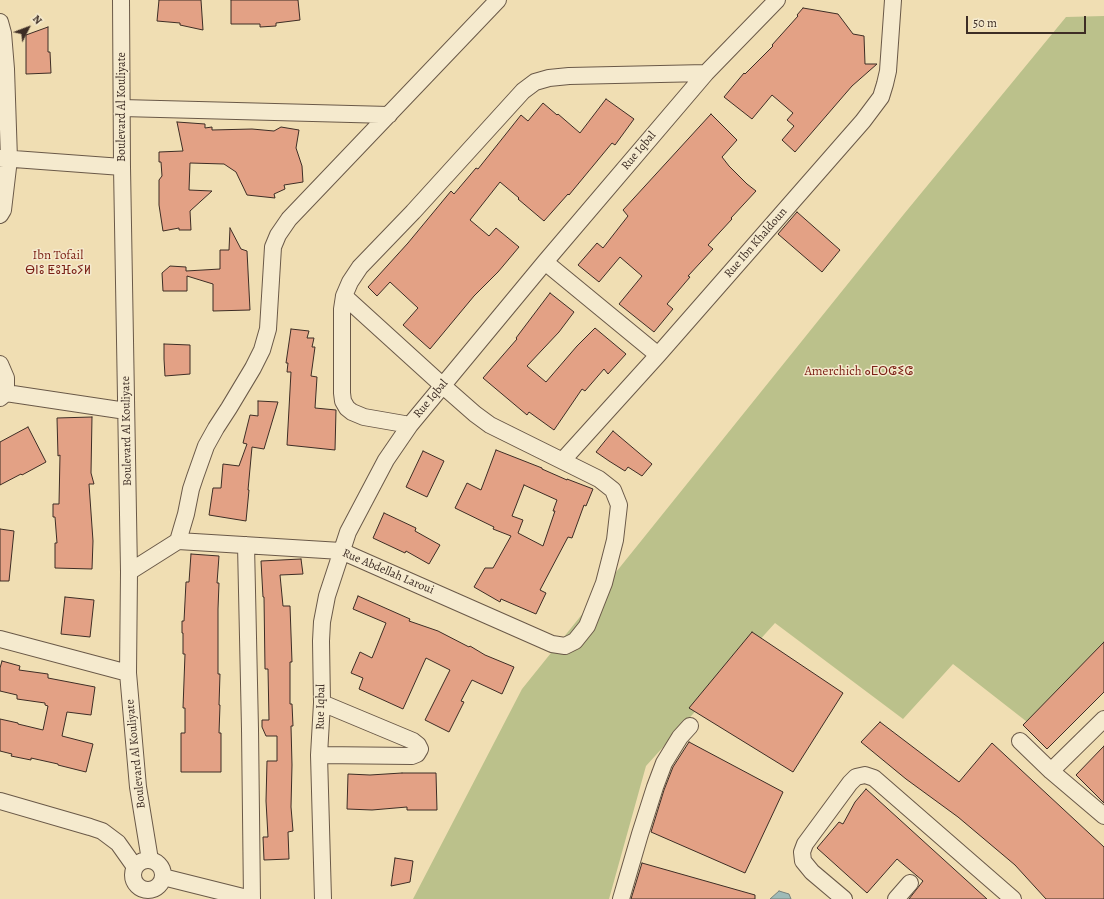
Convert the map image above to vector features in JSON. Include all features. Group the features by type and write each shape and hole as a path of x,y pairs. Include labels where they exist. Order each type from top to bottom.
{"street":[{"name":"Boulevard Al Kouliyate","path":"122,0 122,167 129,572 128,673 138,786 150,860"},
{"path":"129,572 178,541 191,490 206,446 254,368 262,350 268,329 273,247 278,235 289,219 498,0"},
{"name":"Rue Iqbal","path":"323,899 319,755 322,703 322,622 327,596 348,532 386,460 410,424 545,262 706,73 777,0"},
{"name":"Rue Ibn Khaldoun","path":"563,460 658,355 863,121 880,97 886,84 893,0"},
{"path":"0,22 6,69 3,210 0,215"},
{"path":"410,424 364,417 352,412 347,408 343,401 342,309 344,296 350,282 360,267 413,212 523,91 535,82 549,78 569,76 706,73"},
{"path":"122,108 389,115"},
{"path":"4,158 122,167"},
{"path":"545,262 658,355"},
{"path":"344,296 475,414 490,425 563,460"},
{"path":"0,364 6,378 3,396 126,412"},
{"name":"Rue Abdellah Laroui","path":"178,541 341,551 540,639 552,644 565,646 574,641 586,626 604,583 615,540 619,505 613,490 599,478 563,460"},
{"path":"163,877 251,899 250,730 246,545"},
{"path":"0,639 128,673"},
{"path":"319,755 412,756 418,754 420,749 413,741 322,703"},
{"path":"1051,771 1104,719"},
{"path":"621,899 640,834 664,763 680,737 690,726"},
{"path":"1020,741 1051,771 1104,816"},
{"path":"844,899 812,872 803,861 802,852 805,844 850,783 856,777 865,775 874,778 1013,899"},
{"path":"0,801 102,831 118,843 135,867"},
{"path":"144,860 150,860 156,862 160,866 163,871 163,877 162,882 158,887 146,894 136,884 133,873 135,867 139,863 144,860"},
{"path":"896,899 910,883"}],"green space":[{"path":"1104,16 1104,653 1031,725 953,664 903,719 775,623 646,766 609,899 413,899 522,689 904,214 1066,17"}],"water":[{"path":"779,891 789,894 791,899 770,899"}],"building":[{"path":"159,0 201,0 203,30 180,25 180,23 157,21"},
{"path":"231,0 298,0 300,20 276,23 276,26 260,27 260,24 231,24"},
{"path":"803,8 838,14 853,34 864,36 865,64 877,64 852,86 795,152 782,140 794,126 787,120 793,113 772,95 752,119 724,97 744,73 745,74 773,46 772,45 798,16 797,15"},
{"path":"48,27 48,52 50,52 51,73 26,74 26,35"},
{"path":"606,99 634,119 615,145 612,143 569,195 568,194 544,221 500,182 470,220 489,236 496,228 519,247 498,272 474,296 430,349 403,325 418,308 390,282 377,296 368,287 408,243 451,191 454,194 476,168 478,169 521,115 528,121 543,103 580,133"},
{"path":"711,114 737,140 722,157 747,184 756,191 708,245 713,249 688,276 690,277 667,304 673,309 654,332 619,304 642,276 620,257 599,282 578,265 597,243 603,248 628,216 623,210"},
{"path":"177,122 205,124 205,128 212,127 212,130 252,129 274,131 281,127 299,130 296,148 302,166 303,182 284,185 285,189 274,194 275,198 247,195 236,172 224,164 190,163 189,190 212,191 190,211 191,230 179,230 179,228 163,231 159,205 159,180 162,176 161,162 159,162 159,152 183,151"},
{"path":"797,212 840,250 822,272 778,234"},
{"path":"230,228 241,249 247,251 250,310 213,311 213,284 187,276 187,291 163,291 162,273 170,266 186,267 186,271 220,269 220,250 229,250"},
{"path":"550,293 574,312 559,332 527,366 546,382 577,346 595,328 626,354 608,374 604,369 585,391 582,389 554,430 529,412 527,415 483,378 517,339 516,338"},
{"path":"291,329 309,331 307,338 314,338 312,347 315,347 311,376 317,377 315,408 336,410 335,450 287,445 291,372 287,372 288,363 286,363"},
{"path":"164,344 190,345 190,374 165,376"},
{"path":"258,401 278,402 264,449 252,447 246,521 209,515 213,488 221,488 223,464 239,466 247,444 243,443 250,415 258,416"},
{"path":"92,417 91,473 94,484 89,484 93,541 92,569 55,568 55,543 57,543 55,517 53,517 53,504 59,504 60,455 58,456 57,418"},
{"path":"28,427 46,462 0,485 0,442"},
{"path":"613,431 652,464 642,476 628,467 625,471 596,452"},
{"path":"496,450 542,468 567,480 593,489 586,506 584,505 572,538 568,537 540,590 546,593 536,614 501,599 500,602 474,587 485,568 493,568 511,536 493,529 494,527 455,508 467,483 481,490","holes":["524,485 557,500 553,511 555,511 543,546 518,533 523,520 512,516"]},
{"path":"423,451 444,461 427,497 406,487"},
{"path":"384,513 416,528 415,531 440,545 429,564 406,551 405,553 373,538"},
{"path":"0,529 14,531 9,581 0,581"},
{"path":"191,554 219,556 217,583 219,583 218,674 220,674 219,733 221,733 221,772 181,772 181,733 185,733 185,708 183,708 185,654 183,654 182,621 184,621 186,582 189,582"},
{"path":"301,559 303,574 280,575 283,606 290,606 292,662 290,662 290,704 292,704 293,726 291,726 291,807 293,831 288,832 289,859 264,860 263,837 268,837 266,801 267,761 277,761 277,736 266,736 262,727 262,720 269,720 268,669 265,669 264,597 261,561"},
{"path":"358,596 410,619 409,621 438,631 485,655 514,667 502,694 472,680 461,701 464,702 449,732 425,720 450,670 426,658 403,709 359,689 363,678 351,673 360,652 372,658 386,623 353,609"},
{"path":"65,597 94,600 90,637 61,634"},
{"path":"752,632 843,693 793,772 689,708"},
{"path":"1104,642 1104,692 1047,749 1023,725"},
{"path":"2,661 20,666 19,670 48,674 48,678 95,687 91,715 67,712 62,736 93,744 86,772 31,758 31,760 11,756 12,754 0,751 0,719 43,730 48,706 45,705 45,703 17,699 17,695 0,691 0,668"},
{"path":"880,722 959,782 992,743 1104,847 1104,899 1046,899 1015,865 958,817 906,779 861,742"},
{"path":"689,742 783,792 745,873 651,832 673,767"},
{"path":"1104,746 1104,803 1076,775"},
{"path":"436,773 437,810 407,810 407,807 372,810 347,809 348,774 370,775"},
{"path":"866,789 987,899 909,899 923,881 897,859 867,893 817,848 839,822 843,824 855,802"},
{"path":"395,858 413,861 410,882 391,886"},
{"path":"642,863 755,895 755,899 631,899"}],"district":[{"name":"Ibn Tofail ⴱⵏⵓ ⵟⵓⴼⴰⵢⵍ","path":"58,264"},
{"name":"Amerchich ⴰⵎⵔⵛⵉⵛ","path":"859,372"}]}
